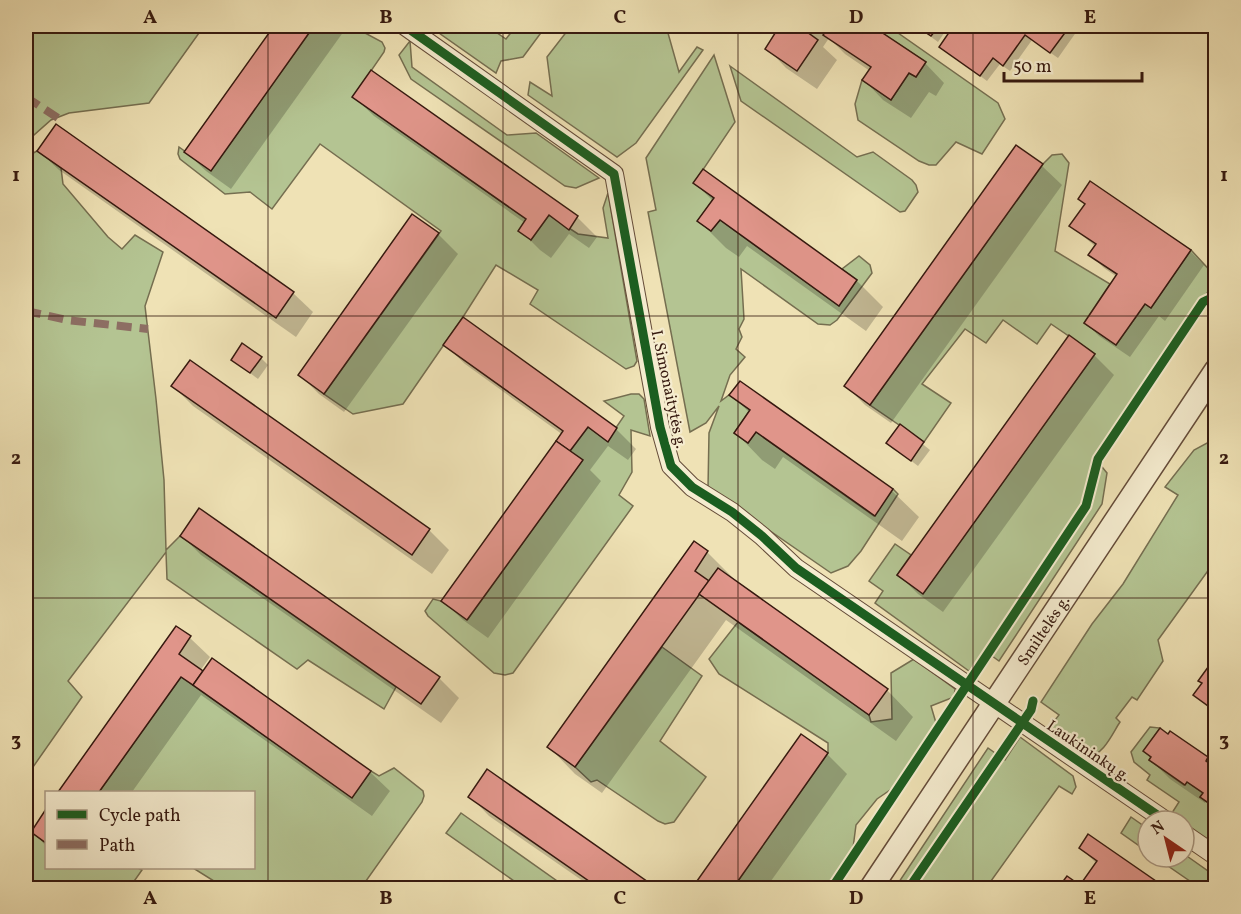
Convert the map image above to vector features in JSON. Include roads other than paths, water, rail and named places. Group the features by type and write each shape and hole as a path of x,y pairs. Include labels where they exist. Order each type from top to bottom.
{"street":[{"name":"I. Simonaitytės g.","path":"405,26 614,174 660,427 671,466 692,487 732,512 762,536 796,568 995,704"},
{"name":"Smiltelės g.","path":"872,888 1215,370"},
{"name":"Laukininkų g.","path":"995,704 1148,809"},
{"path":"1196,843 1215,856"}]}
